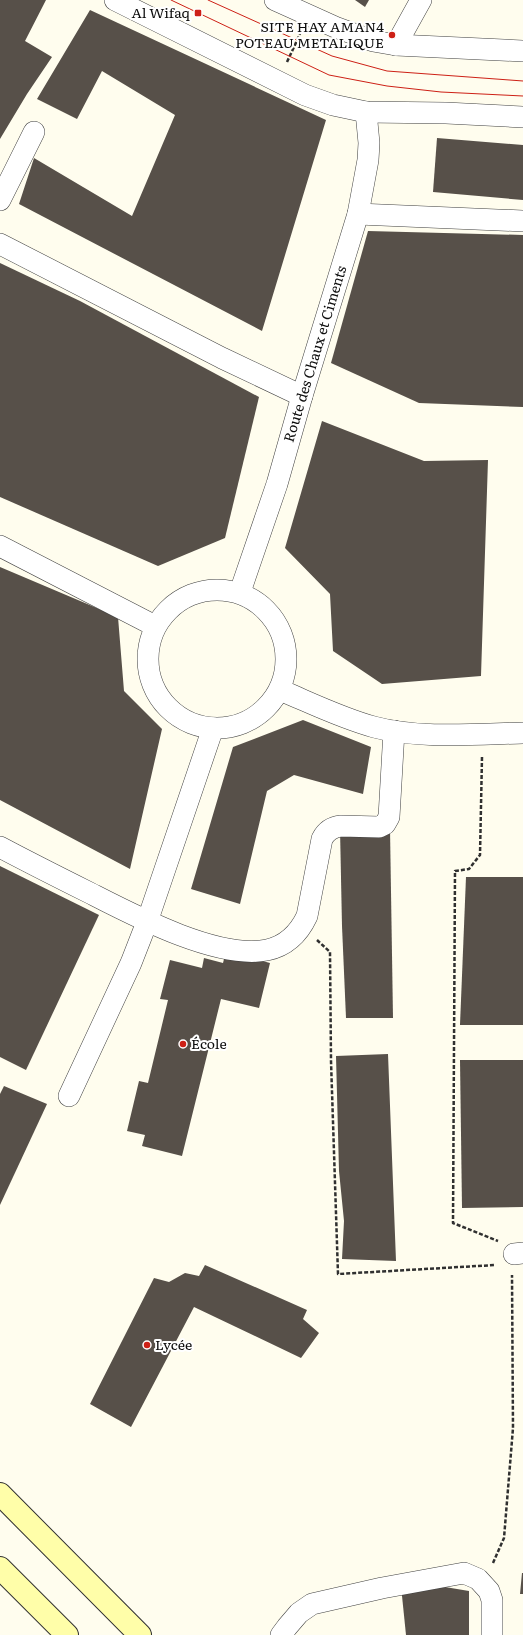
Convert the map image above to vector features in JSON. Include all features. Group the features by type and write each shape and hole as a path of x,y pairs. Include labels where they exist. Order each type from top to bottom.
{"street":[{"path":"115,0 305,95 333,105 366,112 446,113 523,117"},
{"path":"275,0 309,16 373,41 396,45 523,51"},
{"path":"396,45 421,0"},
{"name":"Route des Chaux et Ciments","path":"240,592 277,484 302,396 358,214 368,160 369,143 366,112"},
{"path":"0,200 34,132"},
{"path":"358,214 523,221"},
{"path":"0,244 222,358 302,396"},
{"path":"0,546 155,626"},
{"path":"215,589 240,592 260,604 271,616 276,622 285,643 287,667 280,690 263,711 240,725 213,728 190,723 171,711 156,693 148,671 148,648 155,626 170,606 191,593 215,589"},
{"path":"280,690 352,720 394,731 419,734 523,733"},
{"path":"69,1096 131,963 147,922 213,728"},
{"path":"0,847 147,922 210,944 230,949 252,951 278,947 296,934 302,926 310,903 324,835 336,827 379,827 385,824 389,817 394,731"},
{"path":"0,1494 140,1635"},
{"path":"0,1568 67,1635"},
{"path":"281,1635 299,1613 312,1604 328,1599 464,1573 478,1579 484,1584 492,1600 492,1635"}],"path":[{"path":"278,81 309,16"},
{"path":"483,734 480,855 469,869 455,870 453,1224 513,1247 517,1257 512,1274 513,1428 504,1538 484,1584"},
{"path":"302,926 330,952 331,1061 338,1274 517,1257"}],"building":[{"path":"0,0 46,0 25,41 52,57 27,94 0,139"},
{"path":"355,0 369,0 365,7"},
{"path":"90,10 326,120 262,331 19,204 34,158 132,216 175,115 102,71 77,119 37,99"},
{"path":"437,138 523,145 523,200 433,192"},
{"path":"368,231 523,235 523,407 419,403 331,363"},
{"path":"0,263 80,301 259,397 225,538 158,566 0,497"},
{"path":"322,421 424,461 488,460 481,676 382,684 333,651 330,594 285,548"},
{"path":"0,567 118,617 124,691 162,729 130,869 0,800"},
{"path":"303,720 371,747 363,794 294,775 267,791 240,904 191,889 233,747"},
{"path":"340,829 390,829 393,1018 346,1018"},
{"path":"0,866 99,915 26,1070 0,1057"},
{"path":"466,877 523,877 523,1025 460,1025"},
{"name":"École","path":"226,951 270,963 259,1008 221,999 182,1156 142,1146 145,1135 127,1131 139,1081 148,1083 168,1000 160,999 170,960 202,968 204,958 223,963"},
{"path":"388,1054 396,1261 342,1259 344,1221 339,1171 336,1056"},
{"path":"460,1060 523,1060 523,1207 462,1208"},
{"path":"4,1086 47,1104 0,1205 0,1094"},
{"name":"Lycée","path":"205,1265 307,1310 303,1319 319,1333 301,1358 194,1307 131,1427 90,1404 154,1278 169,1282 185,1273 199,1276"},
{"path":"522,1573 523,1594 520,1594"},
{"path":"433,1585 469,1591 469,1635 406,1635 401,1586"}],"tram line":[{"path":"171,0 329,75 387,86 441,92 523,96"},
{"path":"208,0 332,56 387,71 523,81"}],"place":[{"name":"Al Wifaq","path":"198,13"},
{"name":"SITE HAY AMAN4 POTEAU METALIQUE","path":"392,35"},
{"name":"École","path":"183,1044"},
{"name":"Lycée","path":"147,1345"}]}
